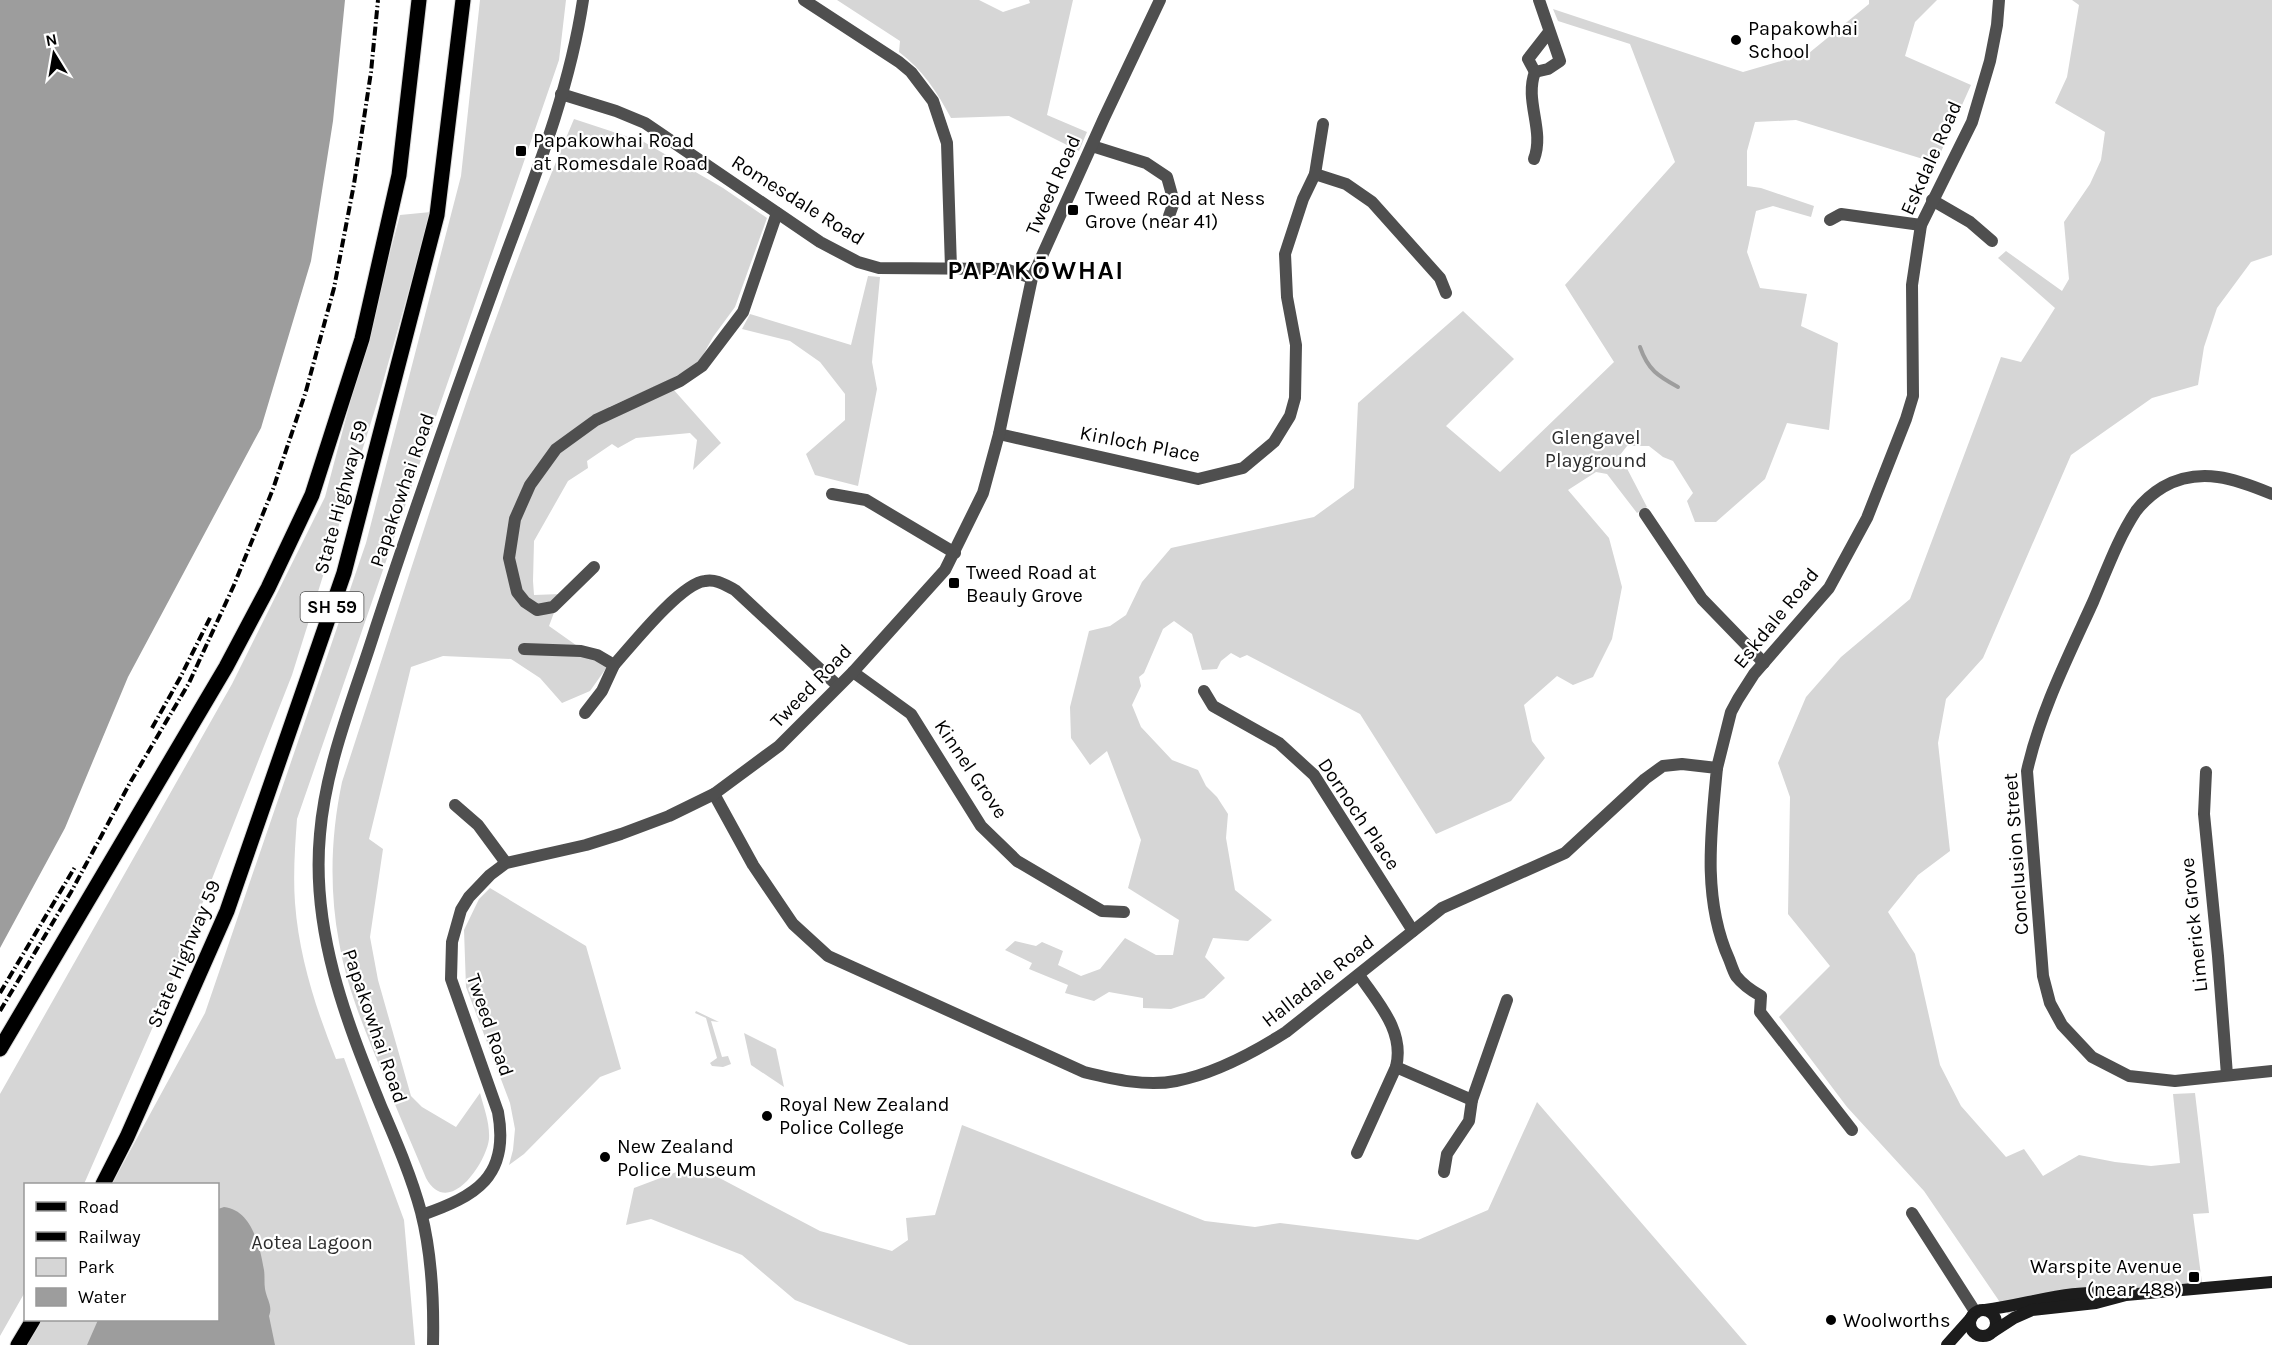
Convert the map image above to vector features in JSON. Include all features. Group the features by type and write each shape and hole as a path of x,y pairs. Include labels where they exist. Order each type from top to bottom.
{"main road":[{"name":"State Highway 59","path":"0,1049 226,667 268,588 312,495 362,339 399,174 419,0"},
{"name":"State Highway 59","path":"104,1183 127,1137 227,911 344,573 437,215 463,0"},
{"path":"1975,1345 2014,1318 2032,1310 2096,1303 2126,1295 2272,1282"},
{"path":"1947,1345 1978,1313 2064,1294 2095,1291 2126,1295"},
{"path":"1978,1313 1971,1324 1973,1331 1990,1333"},
{"path":"1978,1313 1995,1317 1996,1324 1990,1333"},
{"path":"18,1345 32,1321"}],"street":[{"name":"Papakowhai Road","path":"433,1345 432,1278 422,1215 332,973 318,888 322,813 331,766 352,697 465,367 542,158 561,94 583,0"},
{"path":"804,0 899,62 911,72 933,101 947,143 951,268"},
{"name":"Tweed Road","path":"422,1215 456,1203 476,1190 494,1168 500,1150 501,1130 498,1112 451,979 451,955 456,924 461,910 469,897 490,875 506,863 586,845 621,834 669,816 714,794 779,746 853,672 945,570 983,493 999,434 1032,278 1160,0"},
{"path":"1535,72 1548,69 1560,61 1539,0"},
{"name":"Eskdale Road","path":"1852,1130 1760,1012 1761,996 1748,988 1736,976 1720,940 1713,912 1711,880 1712,817 1717,768 1731,712 1754,674 1829,588 1867,518 1906,419 1913,396 1912,285 1921,225 1972,122 1990,61 1999,0"},
{"path":"1535,72 1528,59 1549,32"},
{"path":"1534,159 1538,141 1530,84 1535,72"},
{"name":"Romesdale Road","path":"561,94 616,111 645,123 820,242 858,262 879,268 1005,269 1032,278"},
{"name":"Kinloch Place","path":"999,434 1198,479 1243,468 1274,442 1290,416 1295,398 1296,345 1287,297 1285,254 1303,199 1315,174 1323,124"},
{"path":"1092,146 1146,164 1167,177 1174,202 1169,216"},
{"path":"1315,174 1346,184 1372,202 1440,278 1446,293"},
{"path":"1932,200 1970,222 1992,241"},
{"path":"594,567 553,608 537,610 525,602 517,592 509,558 515,519 530,485 556,448 596,420 680,381 702,366 743,312 777,213"},
{"path":"1830,220 1841,214 1921,225"},
{"name":"Conclusion Street","path":"2272,494 2234,479 2202,476 2164,486 2142,504 2121,538 2048,703 2027,771 2043,976 2050,1003 2062,1025 2092,1057 2129,1076 2175,1081 2272,1071"},
{"path":"832,494 866,500 955,553"},
{"path":"1645,514 1702,599 1764,663"},
{"path":"585,713 602,691 614,665 680,594 703,580 719,581 735,590 838,686"},
{"path":"524,649 581,651 597,655 614,665"},
{"name":"Kinnel Grove","path":"853,672 911,714 981,826 1017,861 1102,911 1124,912"},
{"name":"Dornoch Place","path":"1204,691 1213,706 1279,743 1314,775 1413,931"},
{"name":"Halladale Road","path":"714,794 753,865 793,924 828,956 1084,1072 1125,1081 1158,1083 1175,1082 1203,1074 1264,1046 1286,1032 1454,901 1565,853 1645,779 1663,766 1682,764 1717,768"},
{"name":"Limerick Grove","path":"2206,771 2204,814 2227,1075"},
{"path":"455,805 478,825 506,863"},
{"path":"1357,1153 1396,1067 1399,1054 1394,1028 1359,975"},
{"path":"1444,1172 1447,1154 1469,1122 1472,1100 1508,1000"},
{"path":"1396,1067 1472,1100"},
{"path":"1911,1213 1978,1313"}],"green space":[{"name":"Aotea Lagoon","path":"480,0 566,0 559,60 297,819 294,892 300,943 322,1021 336,1059 344,1058 404,1220 415,1345 24,1345 37,1321 219,1321 219,1183 113,1183 205,1013 366,543 461,176"},
{"path":"837,0 979,0 1003,12 1030,3 1029,0 1073,0 1047,115 1087,132 1079,151 1009,116 951,118 929,82 899,52 900,41"},
{"name":"Glengavel Playground","path":"1869,0 1937,0 1915,22 1905,56 1971,85 1936,163 1796,120 1755,122 1747,151 1747,186 1761,188 1814,206 1811,217 1773,206 1756,211 1747,252 1760,288 1807,294 1801,326 1838,343 1829,430 1787,423 1765,479 1716,522 1695,522 1687,501 1693,493 1673,461 1663,457 1649,446 1627,446 1620,455 1647,507 1637,513 1607,474 1596,472 1568,490 1609,538 1622,587 1612,639 1593,677 1573,685 1557,676 1524,705 1532,741 1545,758 1511,801 1436,834 1360,714 1247,655 1240,658 1231,653 1221,661 1217,669 1202,670 1192,634 1174,621 1163,629 1144,673 1139,677 1141,686 1132,705 1141,727 1172,760 1198,770 1206,786 1217,797 1228,814 1226,838 1235,890 1272,920 1248,941 1213,938 1205,957 1225,978 1204,998 1171,1009 1143,1008 1143,998 1109,992 1094,1001 1065,993 1068,985 1029,969 1032,963 1005,950 1015,941 1036,946 1042,942 1063,951 1058,965 1081,976 1100,969 1125,938 1156,955 1173,955 1179,920 1128,888 1141,840 1107,751 1090,765 1071,738 1070,707 1089,631 1110,626 1126,615 1142,582 1171,548 1314,517 1354,488 1358,403 1463,311 1514,359 1446,426 1500,472 1614,362 1565,285 1675,162 1630,44 1558,21 1553,9 1743,72 1809,53 1869,4"},
{"path":"2072,0 2272,0 2272,255 2251,262 2217,308 2204,347 2198,385 2152,398 2071,455 1983,658 1946,699 1938,743 1950,851 1918,875 1888,912 1915,954 1940,1065 1961,1106 2006,1157 2024,1149 2043,1176 2079,1155 2151,1166 2180,1163 2173,1094 2195,1093 2209,1213 2193,1214 2202,1283 2053,1303 2008,1314 1924,1191 1847,1107 1779,1017 1830,966 1788,914 1790,797 1778,763 1806,697 1841,657 1910,599 2001,357 2021,362 2055,308 1998,258 2006,251 2062,291 2069,279 2064,222 2090,184 2101,160 2105,132 2055,103 2067,77 2079,5"},
{"path":"574,119 644,142 723,188 767,218 735,307 713,337 698,364 665,382 609,407 614,417 673,389 721,443 693,470 697,440 690,433 636,438 618,448 612,444 587,461 588,468 568,481 534,541 534,595 561,594 549,626 607,667 590,691 562,703 540,678 511,659 443,656 411,667 369,839 383,849 370,937 378,980 411,1096 422,1107 456,1127 480,1093 489,1127 486,1150 474,1173 465,1183 445,1193 435,1189 426,1178 352,994 342,959 334,902 335,821 342,782 479,365 509,282"},
{"path":"431,212 377,403 292,675 162,1006 84,1183 24,1183 24,1294 0,1336 0,1094 232,684 325,497 400,215"},
{"path":"868,276 880,277 872,362 877,389 858,486 815,475 806,454 845,420 845,394 820,362 790,341 742,329 750,314 851,345"},
{"path":"490,888 586,946 621,1069 600,1077 524,1154 509,1165 515,1129 510,1103 466,987 464,930 479,899"},
{"path":"696,1011 719,1022 711,1021 722,1057 728,1056 731,1064 723,1067 712,1066 710,1063 717,1058 706,1018 695,1013"},
{"path":"744,1033 776,1049 784,1087 751,1065"},
{"path":"1537,1102 1747,1345 909,1345 795,1300 742,1255 651,1219 626,1225 634,1188 695,1165 820,1231 892,1251 908,1240 906,1218 935,1215 962,1125 1205,1221 1255,1227 1280,1223 1418,1240 1488,1210"}],"water":[{"path":"0,0 345,0 333,121 311,261 261,428 128,677 65,828 0,948"},
{"name":"Aotea Lagoon","path":"224,1207 242,1215 253,1231 264,1270 275,1345 87,1345 98,1321 219,1321 219,1209"}],"waterway":[{"path":"1640,347 1654,372 1678,387"}],"railway":[{"path":"0,1011 71,892 131,781 189,683 234,585 273,489 306,391 334,288 354,184 371,72 378,0"},
{"path":"152,728 211,616"},
{"path":"0,993 75,867"}],"place":[{"name":"Papakowhai School","path":"1736,40"},
{"name":"Papakowhai Road at Romesdale Road","path":"521,151"},
{"name":"Tweed Road at Ness Grove (near 41)","path":"1073,210"},
{"name":"Tweed Road at Beauly Grove","path":"954,583"},
{"name":"Royal New Zealand Police College","path":"767,1116"},
{"name":"New Zealand Police Museum","path":"605,1157"},
{"name":"Warspite Avenue (near 488)","path":"2194,1277"},
{"name":"Woolworths","path":"1831,1320"}],"district":[{"name":"PAPAKŌWHAI","path":"1036,270"}]}
